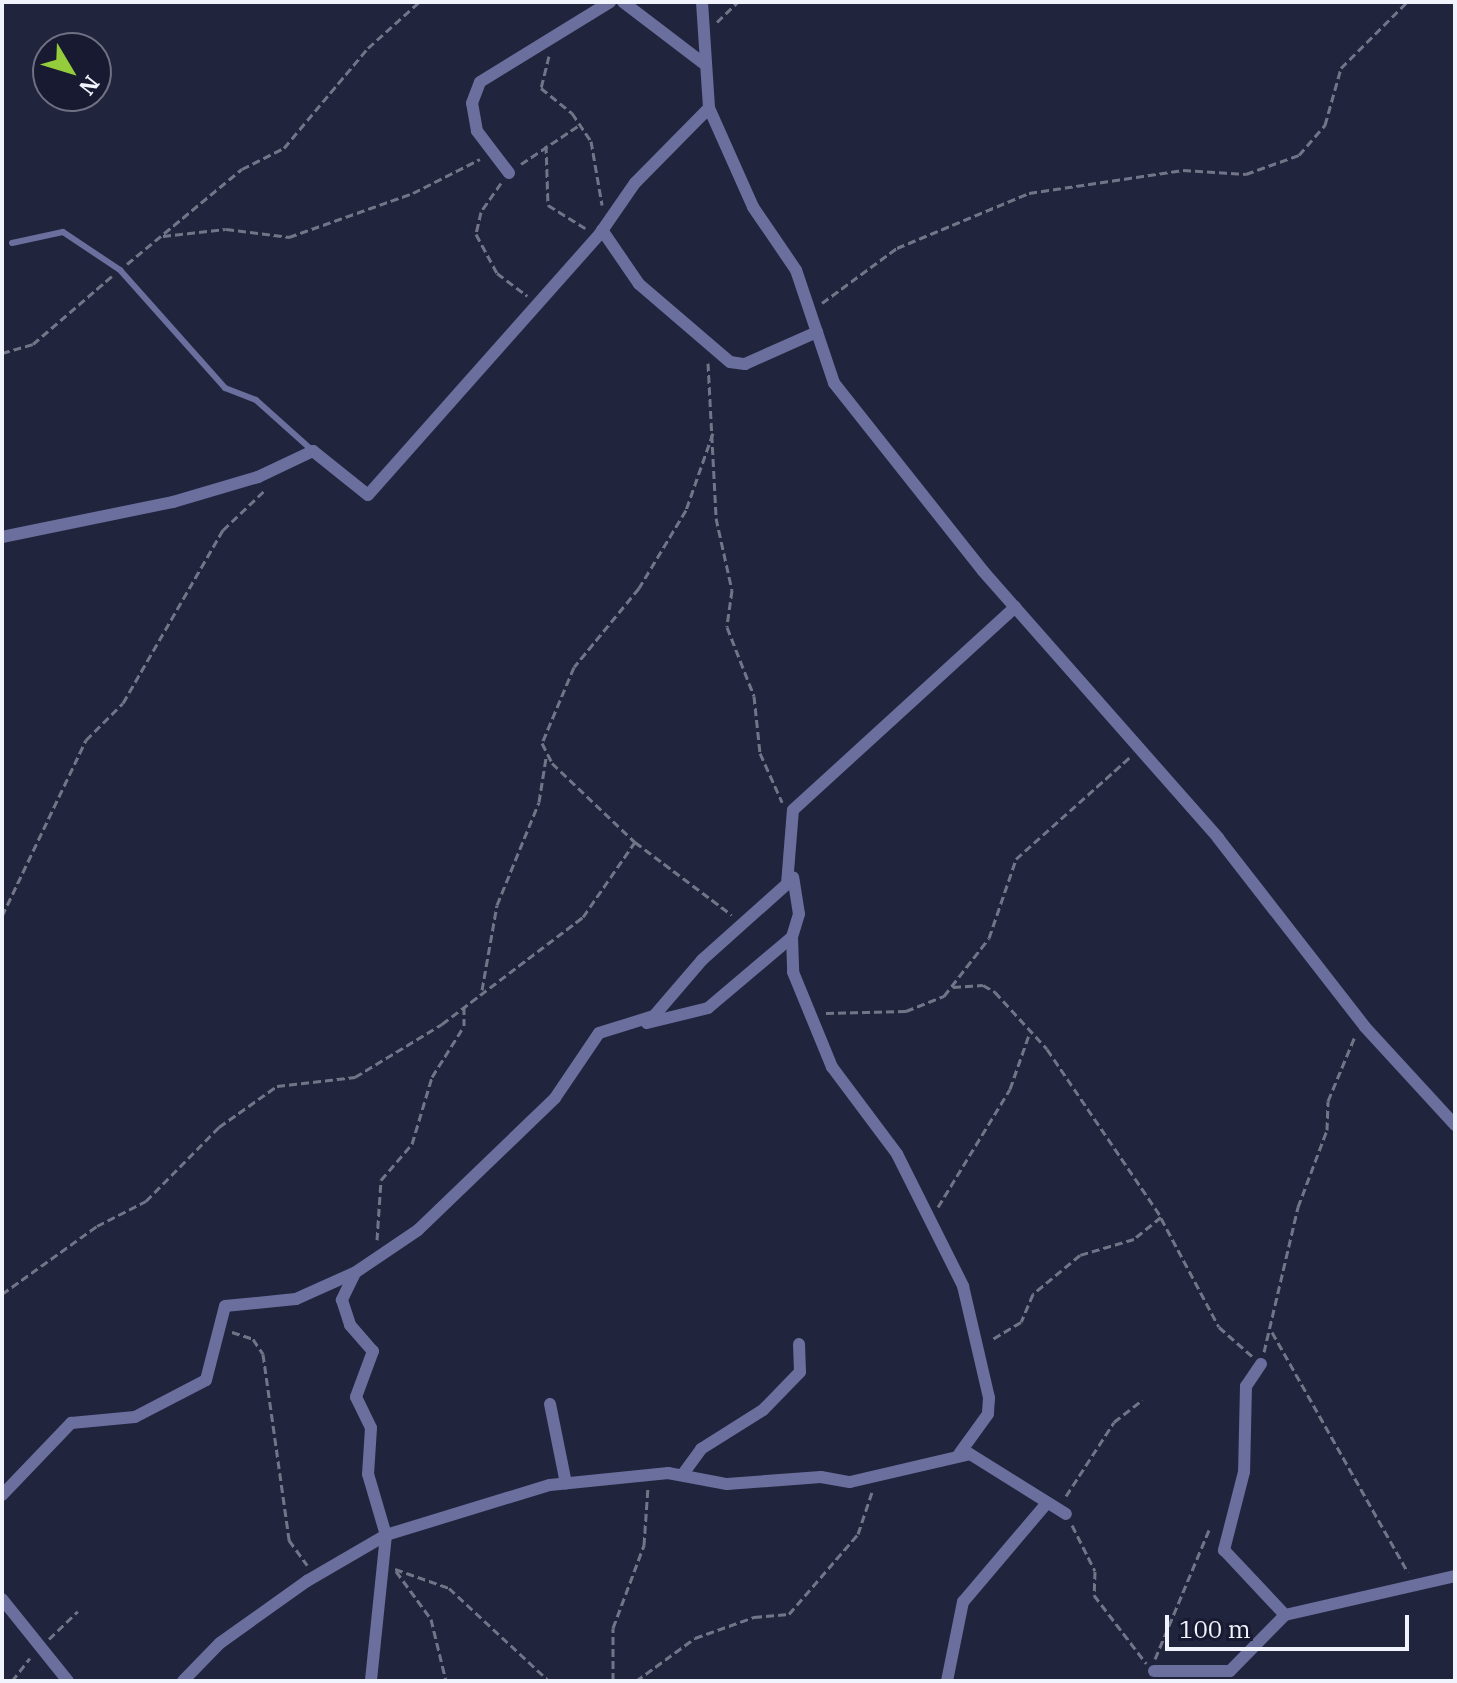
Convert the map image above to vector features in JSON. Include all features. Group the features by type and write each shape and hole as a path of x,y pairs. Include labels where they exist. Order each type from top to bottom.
{"street":[{"path":"509,173 490,152 472,103 480,82 610,2"},
{"path":"623,2 703,63"},
{"path":"702,2 703,63 709,108 753,207 796,270 808,314 834,383 1015,607 1139,748 1356,1017 1455,1125"},
{"path":"2,537 173,502 258,477 313,451 368,495 709,108"},
{"path":"602,230 639,284 704,347 745,364 817,332"},
{"path":"959,1454 988,1414 978,1347 963,1286 897,1154 832,1067 811,1008 793,972 792,937 799,914 788,820 806,795 1015,607"},
{"path":"639,1024 740,923 793,877"},
{"path":"2,1495 71,1423 135,1417 197,1387 214,1365 225,1306 296,1299 356,1272 418,1230 555,1098 599,1033 708,1008 792,937"},
{"path":"356,1272 342,1300 350,1325 373,1351 356,1397 371,1428 368,1474 386,1535 371,1681"},
{"path":"683,1474 701,1449 763,1410 800,1372 799,1344"},
{"path":"1261,1364 1246,1386 1244,1472 1224,1550 1285,1615"},
{"path":"550,1404 566,1483"},
{"path":"183,1681 220,1643 307,1581 386,1535 566,1483 683,1474 756,1484 882,1474 959,1454 980,1457 1046,1504 1066,1514"},
{"path":"947,1681 963,1602 1046,1504"},
{"path":"1154,1671 1230,1671 1285,1615 1418,1589 1452,1577 1455,1593"},
{"path":"2,1599 68,1681"}],"lane":[{"path":"12,243 63,232 120,270 225,388 256,400 313,451"}],"path":[{"path":"2,353 33,344 242,169 284,148 368,48 419,2"},
{"path":"704,37 738,2"},
{"path":"808,314 897,248 1029,193 1183,170 1246,174 1299,155 1325,125 1341,68 1407,2"},
{"path":"546,145 548,205 602,230 598,167 581,124 541,88 557,37"},
{"path":"537,302 497,273 476,234 481,212 509,173 581,124"},
{"path":"160,237 226,229 289,237 322,229 355,210 454,175 490,152"},
{"path":"704,347 713,433 716,518 732,590 727,627 754,696 760,753 788,820"},
{"path":"482,991 497,905 539,802 548,722 574,667 609,630 667,544 713,433"},
{"path":"2,916 86,740 123,703 223,530 275,481"},
{"path":"953,987 989,938 1016,859 1078,811 1139,748"},
{"path":"546,755 635,842 740,923"},
{"path":"2,1294 97,1226 146,1201 219,1127 277,1086 355,1077 464,1006 583,917 635,842"},
{"path":"811,1008 906,1011 953,987 983,985 1030,1032 1125,1154 1219,1327 1261,1364 1298,1207 1356,1017"},
{"path":"356,1272 377,1243 381,1180 412,1144 432,1077 464,1026 464,1006"},
{"path":"936,1235 942,1195 1010,1089 1030,1032"},
{"path":"978,1347 1021,1322 1033,1294 1080,1255 1134,1239 1161,1217"},
{"path":"1271,1330 1418,1589"},
{"path":"220,1331 245,1334 263,1354 289,1540 308,1566 307,1581"},
{"path":"1142,1400 1114,1422 1080,1467 1064,1500 1066,1514 1095,1571 1094,1595 1154,1671"},
{"path":"636,1681 695,1638 789,1614 858,1534 882,1474"},
{"path":"613,1681 613,1628 644,1545 647,1479"},
{"path":"1154,1671 1163,1627 1209,1530"},
{"path":"382,1551 431,1619 446,1681"},
{"path":"395,1569 449,1588 549,1681"}]}
